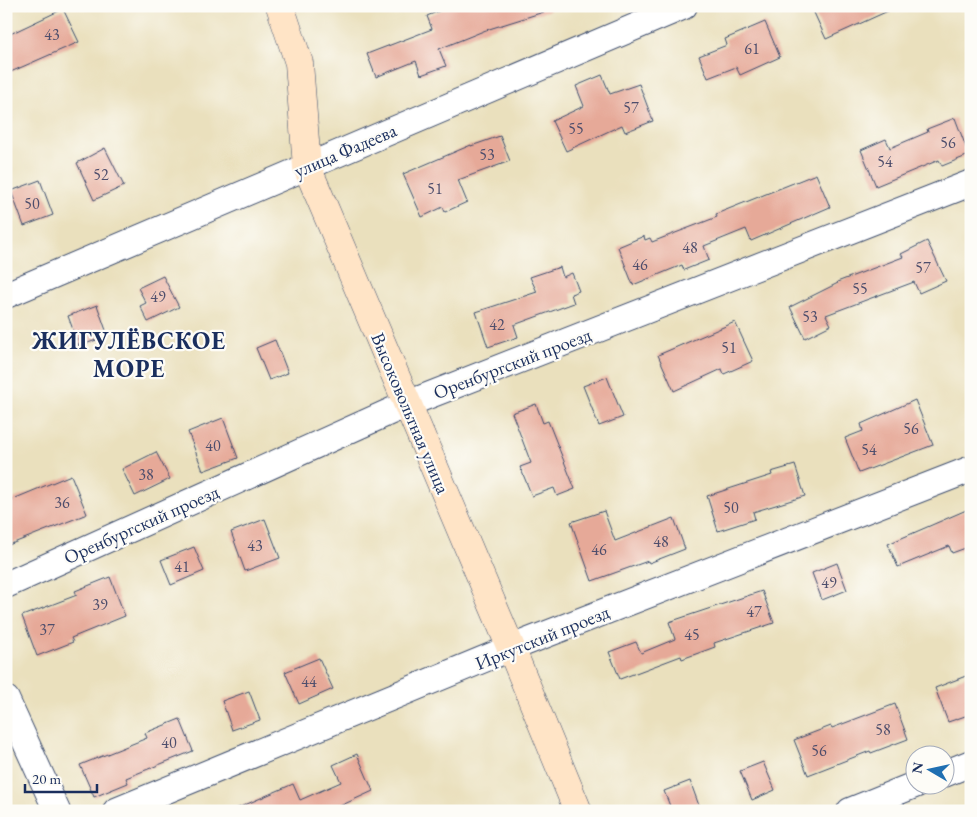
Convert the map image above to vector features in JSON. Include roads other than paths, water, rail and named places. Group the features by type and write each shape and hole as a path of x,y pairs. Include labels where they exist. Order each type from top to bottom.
{"street":[{"name":"Высоковольтная улица","path":"280,6 299,63 307,166 578,811"},
{"name":"улица Фадеева","path":"6,295 684,6"},
{"name":"Оренбургский проезд","path":"6,585 407,404 971,183"},
{"name":"Иркутский проезд","path":"116,811 511,648 971,469"},
{"path":"6,699 57,811"},
{"path":"954,770 971,763"},
{"path":"850,811 904,789"}],"district":[{"name":"ЖИГУЛЁВСКОЕ МОРЕ","path":"129,355"}]}
